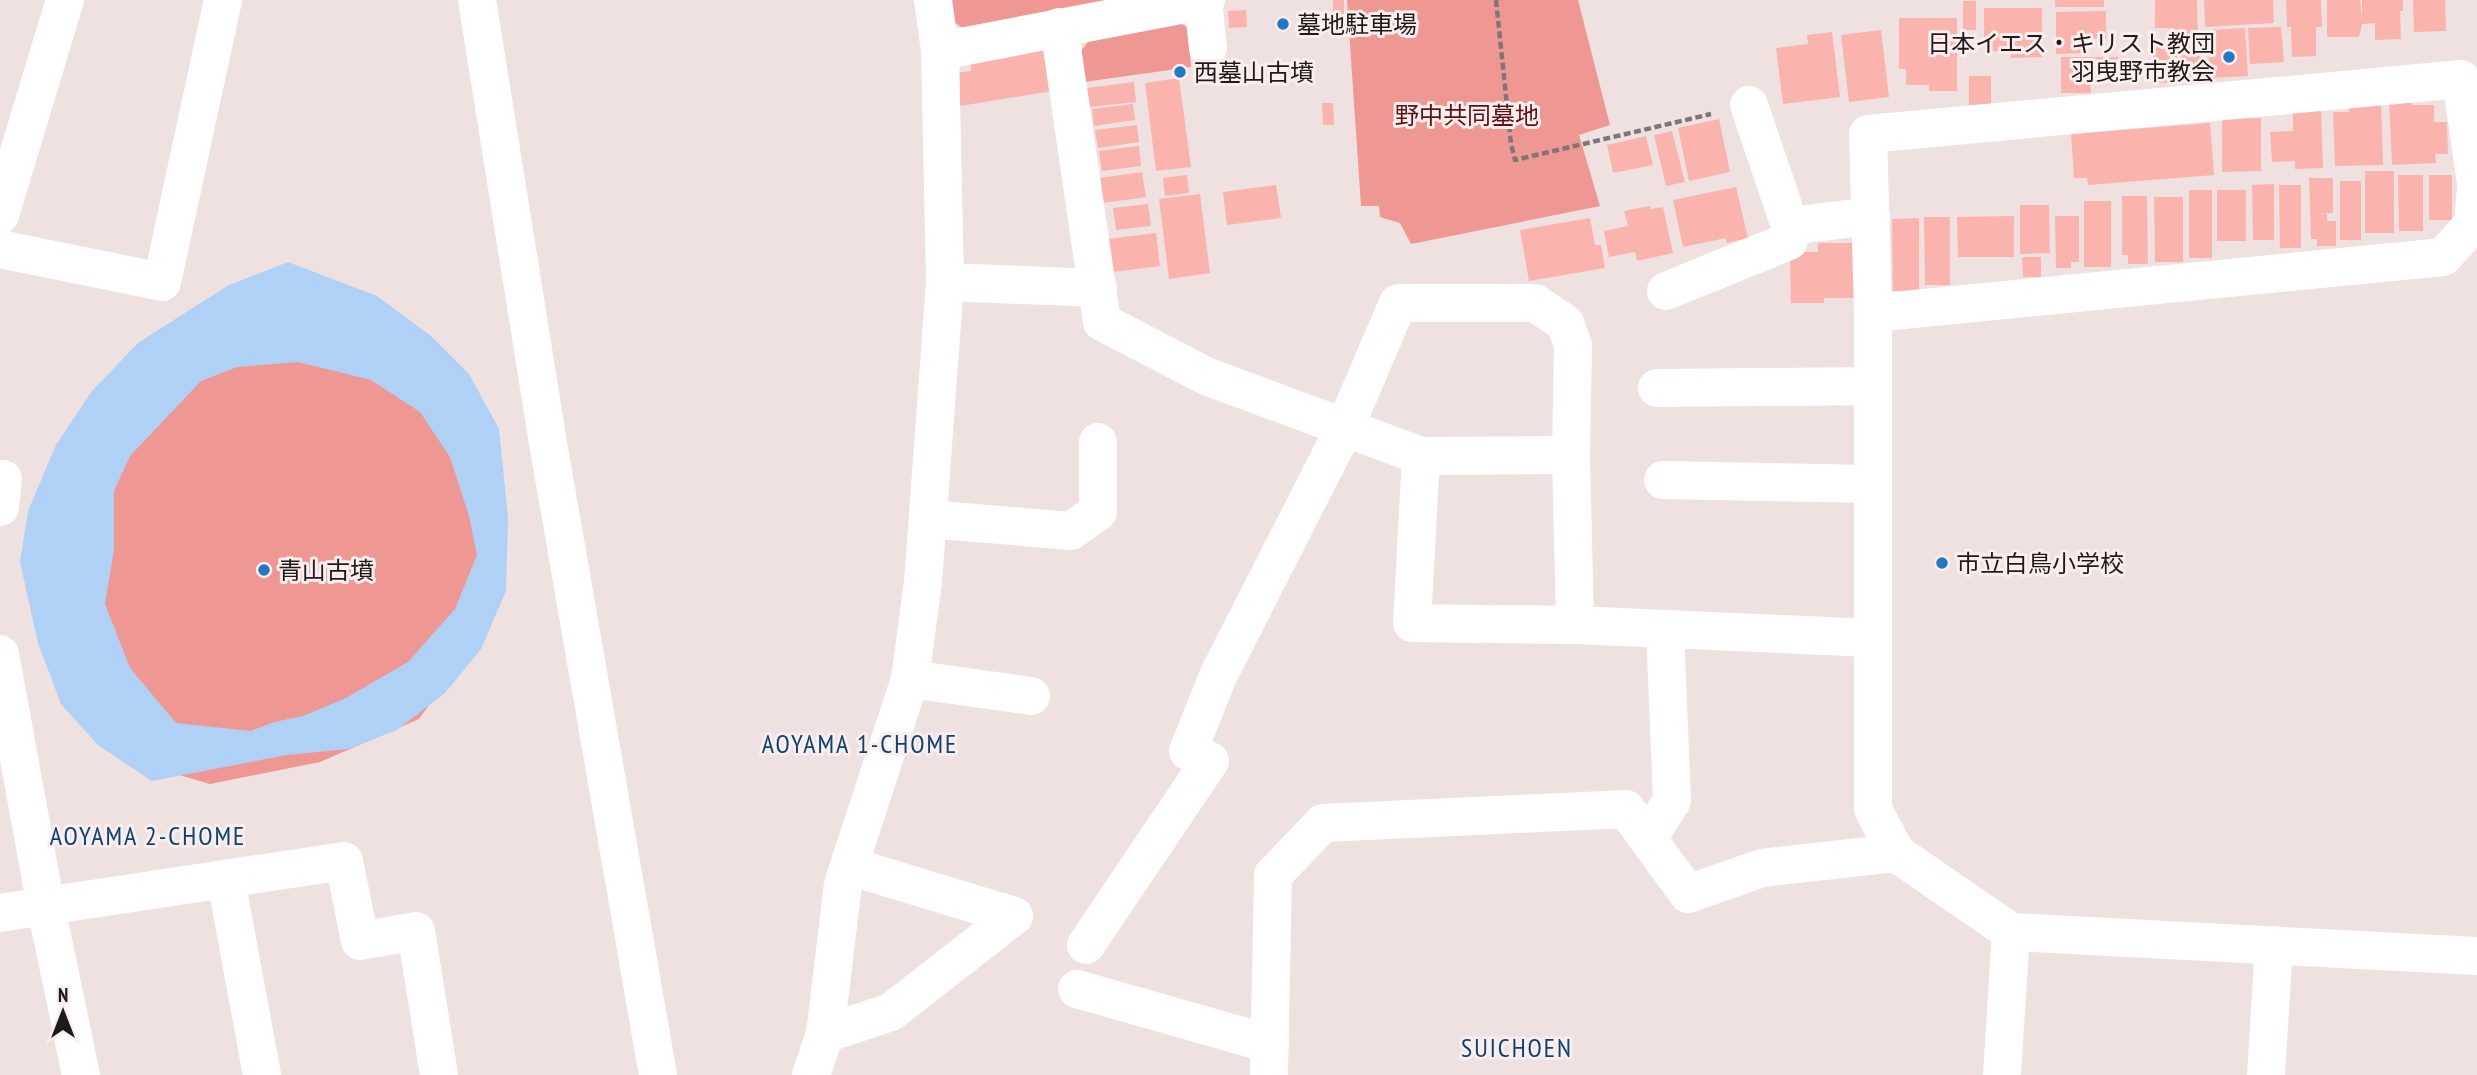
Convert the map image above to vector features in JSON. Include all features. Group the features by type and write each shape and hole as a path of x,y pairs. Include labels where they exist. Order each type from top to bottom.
{"street":[{"path":"0,215 65,0"},
{"path":"0,249 162,282 223,0"},
{"path":"477,0 550,457 658,1075"},
{"path":"811,1075 825,1034 843,884 910,679 923,582 945,282 940,51 933,0"},
{"path":"940,51 1204,0 1208,48"},
{"path":"1059,27 1102,322 1206,376 1421,456 1572,455"},
{"path":"1873,313 2442,257 2473,224 2477,190 2469,78 1868,134 1873,313 1873,808 1896,853 2011,932 2477,956"},
{"path":"1666,291 1789,242 1790,226 1749,105"},
{"path":"1790,226 1871,216"},
{"path":"945,282 1098,288"},
{"path":"1086,945 1210,761 1188,751 1219,676 1345,427 1398,303 1535,303 1565,323 1573,345 1575,625"},
{"path":"1657,388 1873,386"},
{"path":"928,519 1071,531 1098,512 1098,442"},
{"path":"1421,456 1412,623 1575,625 1872,638"},
{"path":"1663,480 1872,484"},
{"path":"1647,838 1672,801 1665,629"},
{"path":"0,654 46,908 81,1075"},
{"path":"910,679 1031,696"},
{"path":"1077,989 1269,1059 1273,875 1323,823 1626,809 1688,894 1762,868 1896,853"},
{"path":"0,913 344,862 360,941 416,931 439,1075"},
{"path":"825,1034 891,1012 1014,916 849,866"},
{"path":"226,880 262,1075"},
{"path":"2001,1075 2011,932"},
{"path":"2266,1075 2274,945"}],"path":[{"path":"1496,0 1515,160 1749,105"}],"green space":[{"path":"950,0 1125,0 967,31 954,22"},
{"name":"野中共同墓地","path":"1347,0 1578,0 1610,125 1579,135 1600,206 1411,244 1400,223 1380,217 1379,206 1361,206"},
{"path":"1180,23 1188,28 1191,67 1084,82 1080,52 1092,37"},
{"path":"247,349 416,378 465,453 479,544 476,641 419,719 320,762 210,784 142,764 96,682 110,444"}],"water":[{"path":"288,262 377,296 431,336 469,374 499,429 508,518 506,591 481,649 445,693 397,730 348,749 287,755 152,781 98,745 61,704 38,643 20,562 28,511 56,445 92,391 138,343 227,286","holes":["298,362 371,380 420,412 450,457 469,516 477,555 455,609 408,662 346,698 303,716 274,722 251,731 176,723 130,668 105,604 114,550 114,491 130,456 201,381 237,367"]}],"building":[{"path":"1333,0 1344,0 1344,15 1333,15"},
{"path":"2055,0 2104,0 2104,7 2055,7"},
{"path":"2155,0 2197,0 2198,38 2174,38 2174,28 2155,28"},
{"path":"2204,0 2273,0 2274,23 2205,27"},
{"path":"2286,0 2321,0 2322,27 2316,27 2316,56 2292,57 2291,27 2287,27"},
{"path":"2327,0 2360,0 2362,18 2362,0 2403,0 2403,11 2400,11 2401,39 2375,40 2375,23 2362,24 2359,37 2327,37"},
{"path":"2413,0 2445,0 2446,31 2414,32"},
{"path":"1963,1 1976,1 1976,30 1963,30"},
{"path":"1984,8 2042,8 2042,57 2011,58 2011,51 1984,51"},
{"path":"1246,10 1247,27 1229,28 1228,11"},
{"path":"2106,11 2106,39 2084,39 2084,53 2056,54 2056,12"},
{"path":"1899,18 1957,18 1957,91 1929,91 1929,85 1906,85 1906,69 1899,69"},
{"path":"1337,19 1346,19 1346,30 1337,30"},
{"path":"2281,27 2284,62 2250,64 2248,28"},
{"path":"2245,28 2248,76 2210,78 2207,30"},
{"path":"1881,30 1889,97 1849,102 1841,35"},
{"path":"1832,32 1840,97 1783,104 1776,48 1808,44 1807,35"},
{"path":"2200,45 2200,82 2153,83 2153,46"},
{"path":"1045,47 1052,91 954,107 949,74 971,71 970,59"},
{"path":"2061,57 2118,57 2118,78 2090,78 2091,93 2061,93"},
{"path":"1969,76 1991,76 1991,104 1969,105"},
{"path":"1179,78 1191,167 1156,171 1145,83"},
{"path":"1134,82 1136,102 1090,107 1087,88"},
{"path":"2411,98 2412,105 2434,105 2434,122 2447,122 2448,154 2435,154 2436,163 2392,165 2389,100"},
{"path":"2381,100 2383,165 2335,166 2333,112 2349,112 2348,101"},
{"path":"1322,103 1333,103 1334,125 1323,125"},
{"path":"1133,104 1135,120 1094,126 1092,109"},
{"path":"2321,105 2323,168 2295,169 2295,161 2272,162 2270,132 2293,131 2293,107"},
{"path":"2261,118 2261,171 2222,172 2222,119"},
{"path":"1719,119 1730,172 1689,181 1678,128"},
{"path":"2210,123 2214,175 2088,185 2087,178 2074,178 2071,134"},
{"path":"1137,125 1139,142 1098,148 1095,130"},
{"path":"1672,131 1685,182 1666,186 1654,135"},
{"path":"1646,136 1653,165 1613,173 1607,145"},
{"path":"1139,146 1141,166 1102,171 1099,151"},
{"path":"2365,171 2394,171 2394,233 2365,233"},
{"path":"1142,172 1146,197 1103,203 1100,178"},
{"path":"1187,175 1189,193 1165,196 1163,178"},
{"path":"2398,175 2423,175 2423,231 2399,231"},
{"path":"2429,175 2452,175 2452,220 2429,220"},
{"path":"2309,178 2333,178 2333,213 2317,214 2327,214 2327,221 2336,221 2336,246 2317,246 2317,239 2311,239"},
{"path":"2340,181 2361,181 2361,240 2340,240"},
{"path":"2274,184 2274,240 2253,240 2252,185"},
{"path":"1276,185 1281,218 1227,225 1223,192"},
{"path":"2279,185 2301,185 2301,248 2280,248"},
{"path":"1736,187 1748,238 1727,243 1726,238 1683,247 1673,200"},
{"path":"2189,190 2212,190 2212,258 2189,258"},
{"path":"2217,190 2246,190 2246,241 2217,241"},
{"path":"1200,194 1210,273 1169,279 1159,199"},
{"path":"2122,196 2147,196 2148,264 2128,264 2128,255 2122,255"},
{"path":"2154,197 2183,197 2183,262 2155,262"},
{"path":"2084,201 2111,201 2111,267 2084,267"},
{"path":"1148,204 1151,226 1116,230 1113,208"},
{"path":"2020,205 2049,205 2050,253 2020,254"},
{"path":"1650,206 1651,209 1663,207 1673,253 1637,261 1635,252 1609,257 1604,231 1628,226 1624,211"},
{"path":"2014,216 2014,257 1958,257 1957,217"},
{"path":"2055,216 2079,216 2079,262 2071,262 2071,268 2056,268"},
{"path":"1924,217 1950,217 1950,285 1925,285"},
{"path":"1590,218 1595,245 1601,245 1605,268 1529,281 1520,230"},
{"path":"1919,218 1919,291 1893,291 1892,219"},
{"path":"1156,233 1160,266 1113,272 1108,239"},
{"path":"1818,243 1854,243 1855,298 1824,298 1824,303 1791,303 1790,252 1818,252"},
{"path":"2022,257 2041,257 2041,277 2023,277"}],"place":[{"name":"墓地駐車場","path":"1283,24"},
{"name":"日本イエス・キリスト教団 羽曳野市教会","path":"2229,57"},
{"name":"西墓山古墳","path":"1180,72"},
{"name":"市立白鳥小学校","path":"1942,563"},
{"name":"青山古墳","path":"264,570"}],"district":[{"name":"AOYAMA 1-CHOME","path":"860,743"},
{"name":"AOYAMA 2-CHOME","path":"148,835"},
{"name":"SUICHOEN","path":"1517,1047"}]}
